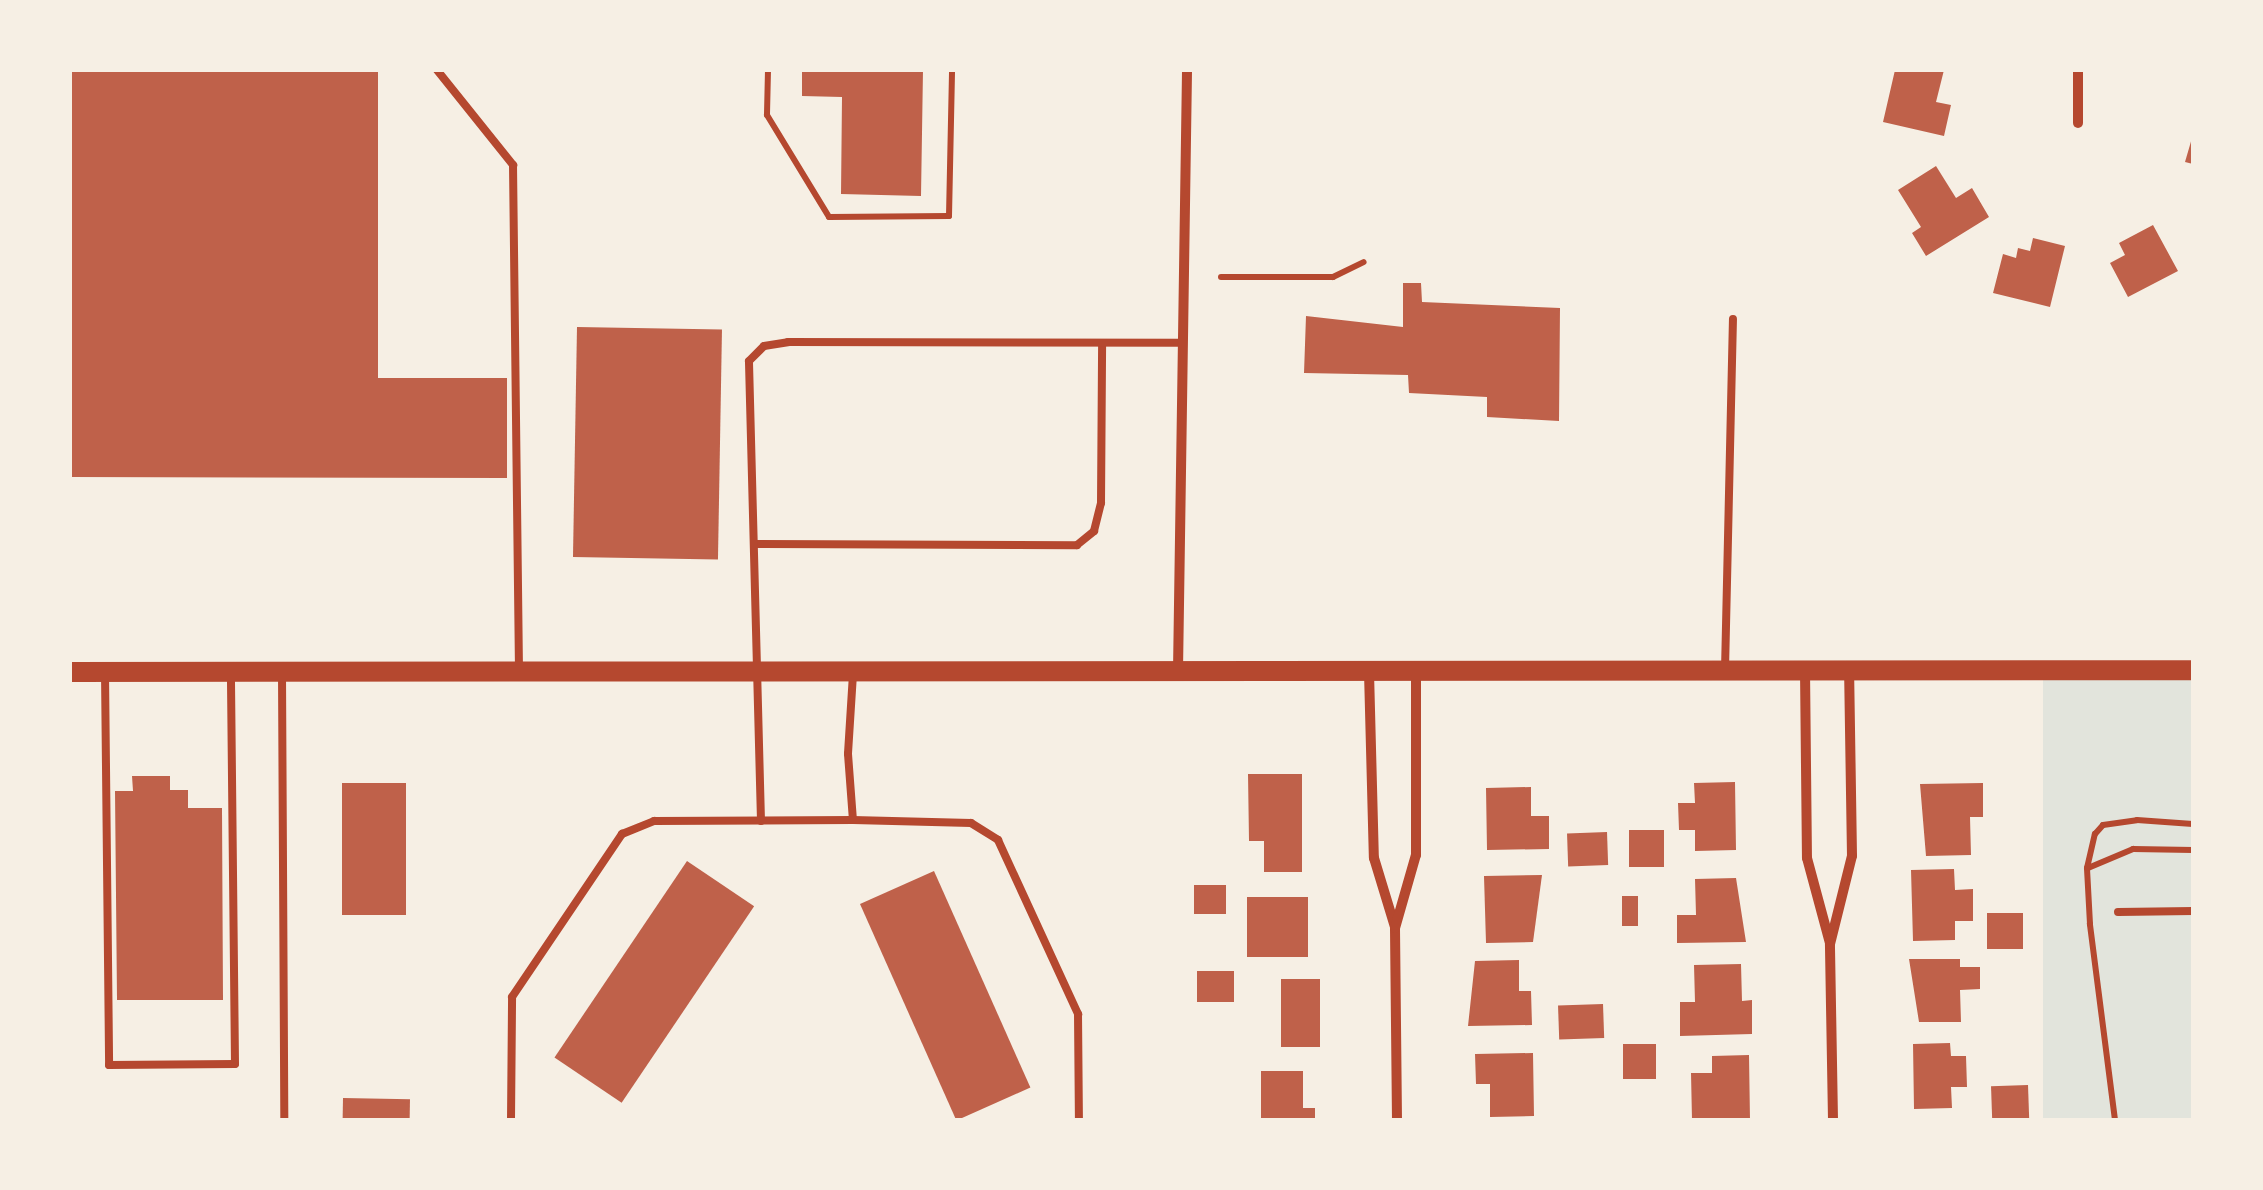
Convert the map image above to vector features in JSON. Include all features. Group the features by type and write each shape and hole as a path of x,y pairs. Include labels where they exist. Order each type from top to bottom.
{"main road":[{"path":"70,672 2193,670"}],"street":[{"path":"1178,672 1187,70"},
{"path":"2078,70 2078,123"},
{"path":"1830,944 1852,856 1849,669"},
{"path":"1805,670 1807,858 1830,944 1832,1120"},
{"path":"1395,928 1416,854 1416,671"},
{"path":"1369,672 1374,858 1395,928 1397,1120"}],"lane":[{"path":"437,70 513,165 519,672"},
{"path":"1724,670 1732,319"},
{"path":"761,821 749,361 764,346 1181,343"},
{"path":"754,544 1077,545 1094,531 1100,503 1102,345"},
{"path":"105,672 109,1065 234,1064 230,672"},
{"path":"853,672 848,754 853,820"},
{"path":"282,674 284,1120"},
{"path":"511,1120 512,997 622,834 654,821 853,820 970,823 998,840 1078,1014 1079,1120"},
{"path":"2118,912 2193,912"}],"path":[{"path":"768,70 767,115 829,217 949,216 952,70"},
{"path":"1222,277 1333,276 1364,262"},
{"path":"2115,1120 2087,868 2103,824 2177,818 2193,824"},
{"path":"2087,868 2133,849 2193,850"}],"shaded area":[{"path":"2043,674 2193,674 2193,1120 2043,1120"}],"building":[{"path":"70,70 378,70 378,378 507,378 507,478 70,477"},
{"path":"802,70 923,70 921,196 841,194 842,97 802,96"},
{"path":"1895,70 1944,70 1936,102 1951,105 1944,136 1883,122"},
{"path":"2193,138 2193,164 2185,162"},
{"path":"1936,166 1956,198 1972,188 1989,217 1926,256 1912,233 1921,227 1898,190"},
{"path":"2153,225 2178,271 2128,297 2110,263 2125,255 2119,243"},
{"path":"2033,238 2065,246 2050,307 1993,293 2003,254 2016,258 2018,248 2030,251"},
{"path":"1403,283 1421,283 1422,302 1560,308 1559,421 1487,417 1487,397 1409,393 1408,375 1304,373 1306,316 1403,327"},
{"path":"577,327 722,330 718,559 573,557"},
{"path":"1248,774 1302,774 1302,872 1264,872 1264,841 1249,841"},
{"path":"132,776 170,776 170,790 188,790 188,808 222,808 223,1000 117,1000 115,791 133,791"},
{"path":"1735,782 1736,850 1695,851 1695,830 1679,830 1678,803 1695,803 1694,783"},
{"path":"342,783 406,783 406,915 342,915"},
{"path":"1983,783 1983,817 1970,817 1971,855 1926,856 1920,784"},
{"path":"1531,787 1531,816 1549,816 1549,849 1487,850 1486,788"},
{"path":"1629,830 1664,830 1664,867 1629,867"},
{"path":"1607,832 1608,865 1568,866 1567,833"},
{"path":"687,861 754,906 622,1103 554,1057"},
{"path":"1954,869 1955,890 1973,889 1973,921 1955,921 1955,940 1913,941 1911,870"},
{"path":"934,871 1030,1088 956,1120 860,904"},
{"path":"1542,875 1533,942 1486,943 1484,876"},
{"path":"1736,878 1746,942 1677,943 1677,915 1696,915 1695,879"},
{"path":"1194,885 1226,885 1226,914 1194,914"},
{"path":"1622,896 1638,896 1638,926 1622,926"},
{"path":"1247,897 1308,897 1308,957 1247,957"},
{"path":"1987,913 2023,913 2023,949 1987,949"},
{"path":"1909,959 1960,959 1960,967 1980,967 1980,989 1960,990 1961,1022 1919,1022"},
{"path":"1519,960 1519,991 1531,991 1532,1025 1468,1026 1475,961"},
{"path":"1741,964 1742,1001 1752,1000 1752,1034 1680,1036 1680,1002 1695,1002 1694,965"},
{"path":"1197,971 1234,971 1234,1002 1197,1002"},
{"path":"1281,979 1320,979 1320,1047 1281,1047"},
{"path":"1603,1004 1604,1038 1559,1040 1558,1006"},
{"path":"1950,1043 1951,1056 1966,1056 1967,1087 1951,1087 1952,1108 1914,1109 1913,1044"},
{"path":"1623,1044 1656,1044 1656,1079 1623,1079"},
{"path":"1533,1053 1534,1116 1490,1117 1490,1084 1476,1084 1475,1054"},
{"path":"1749,1055 1750,1120 1692,1120 1691,1073 1712,1073 1712,1056"},
{"path":"1261,1071 1303,1071 1303,1108 1315,1108 1315,1120 1261,1120"},
{"path":"2028,1085 2029,1120 1992,1120 1991,1086"},
{"path":"343,1098 410,1099 410,1120 343,1120"}]}
